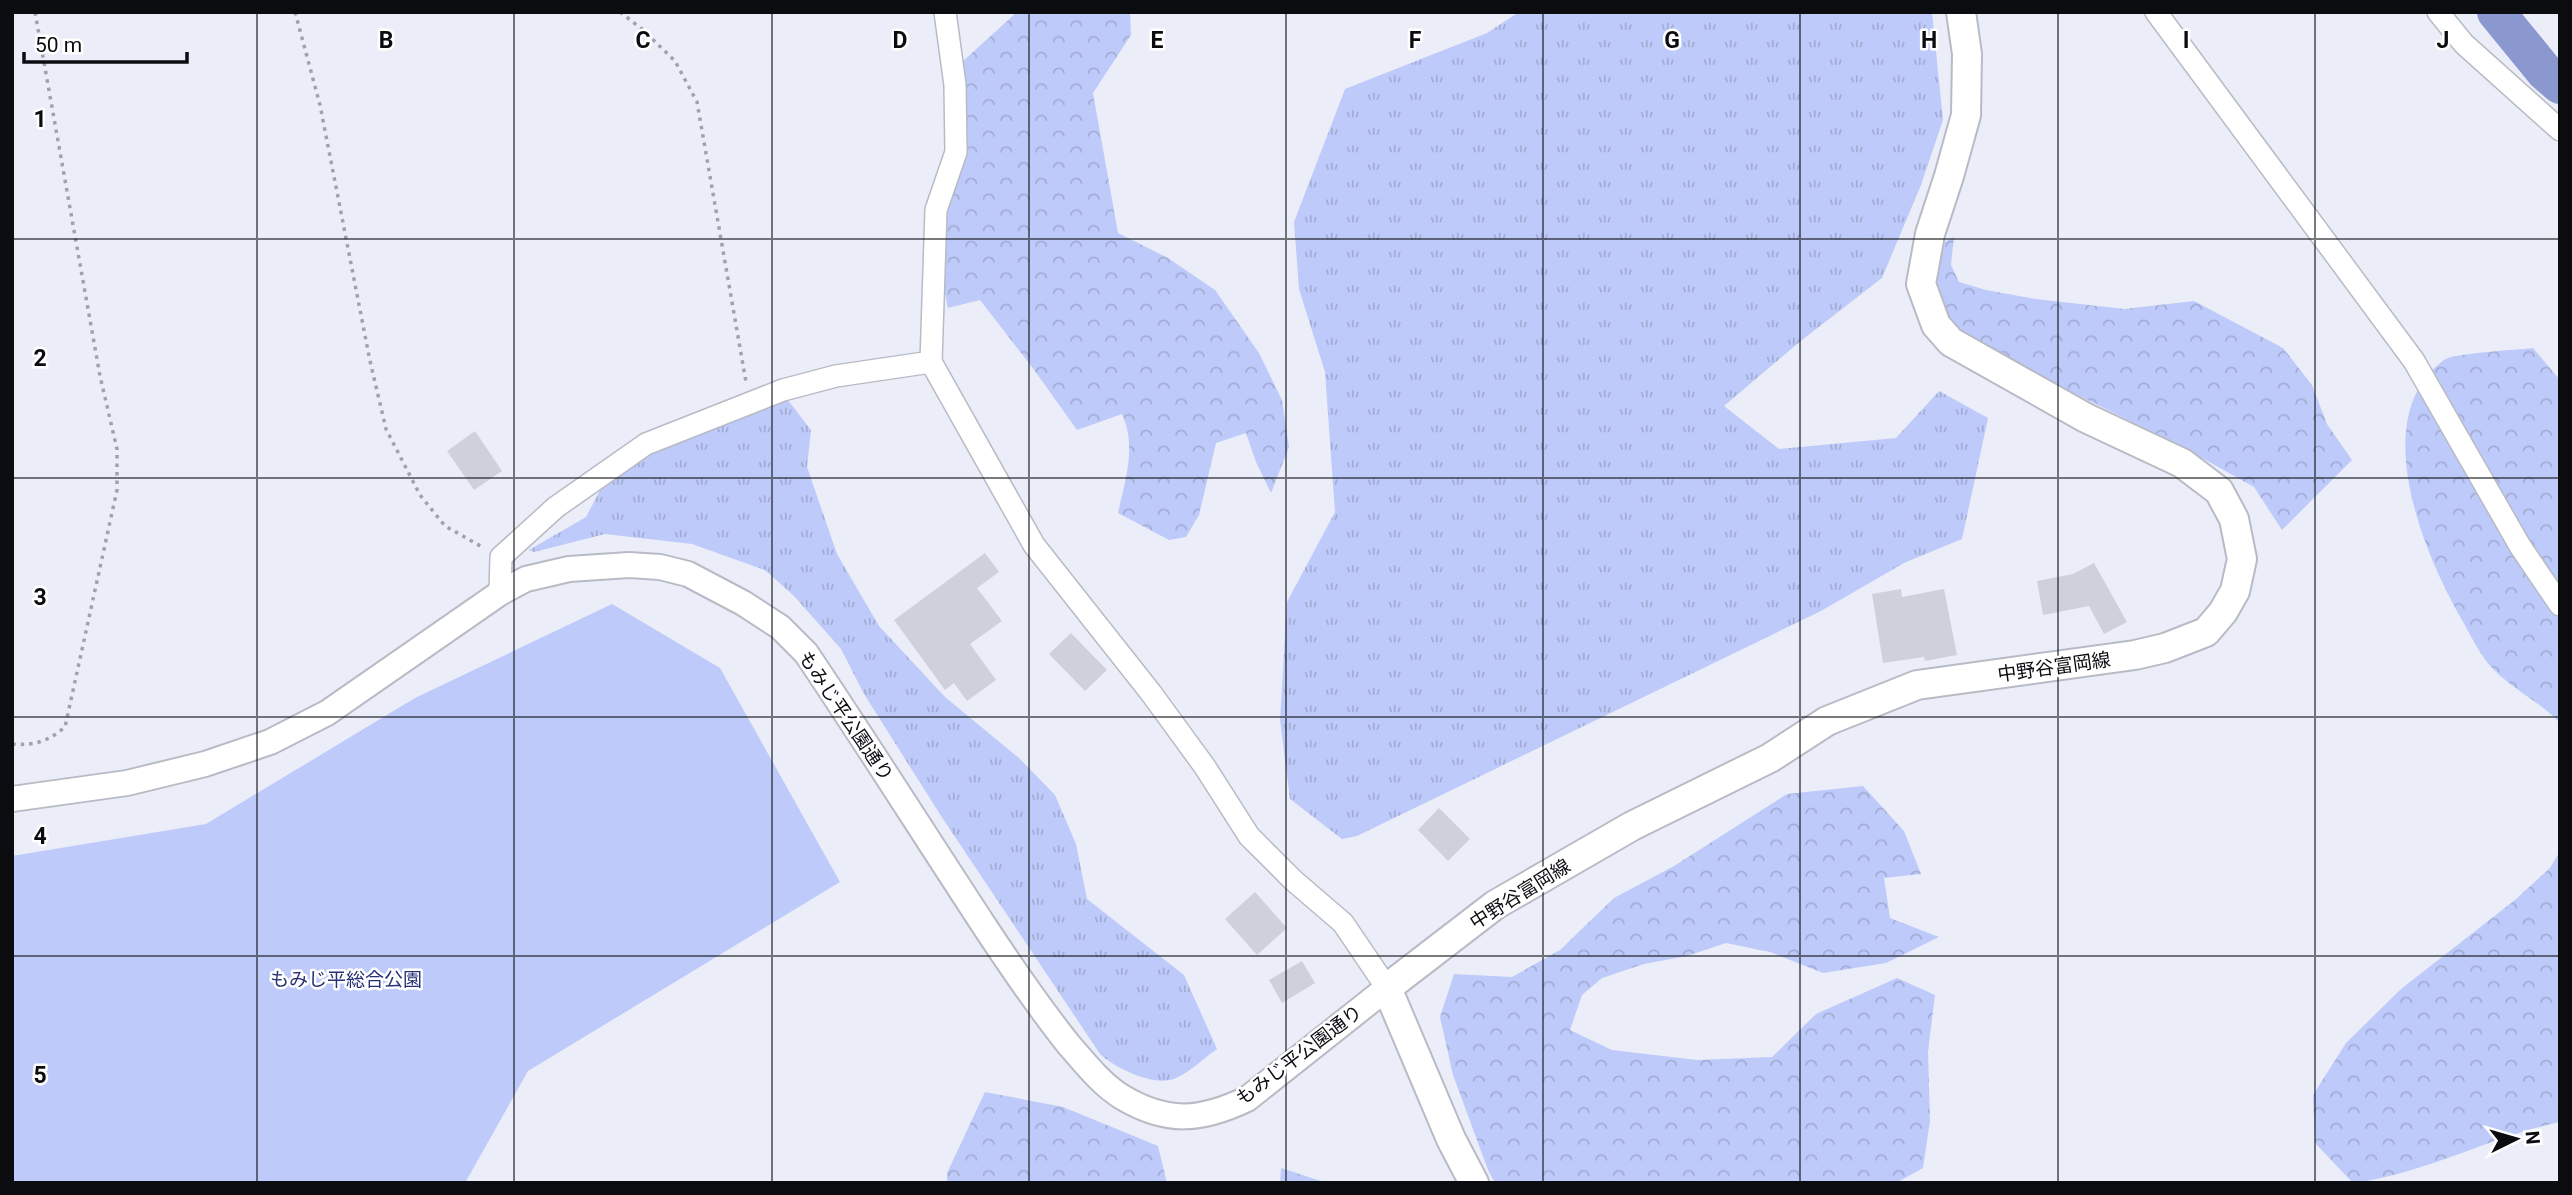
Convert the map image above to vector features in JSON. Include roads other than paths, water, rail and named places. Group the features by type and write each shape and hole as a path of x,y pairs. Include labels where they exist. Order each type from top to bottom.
{"main road":[{"name":"中野谷富岡線","path":"1387,988 1495,905 1632,827 1770,758 1827,721 1917,685 2135,655 2165,648 2206,632 2223,612 2235,591 2242,559 2234,519 2219,491 2182,463 2086,418 1951,342 1936,325 1921,284 1930,234 1966,115 1967,54 1961,12"},
{"path":"1387,988 1451,1139 1474,1183"}],"street":[{"path":"945,12 955,85 956,152 936,210 931,362 1034,545 1152,693 1205,767 1249,836 1293,880 1343,923 1387,988"},
{"path":"2156,12 2414,361 2520,546 2560,605"},
{"path":"2438,12 2464,44 2560,130"},
{"path":"500,593 501,557 556,507 646,444 783,390 836,376 931,362"},
{"name":"もみじ平公園通り","path":"12,799 127,783 205,764 270,743 327,713 500,593 526,579 549,572 595,566 660,568 688,575 743,603 780,627 806,653 1010,966 1090,1071 1121,1097 1158,1113 1180,1117 1202,1116 1247,1099 1387,988"}],"waterway":[{"path":"2496,12 2545,72 2560,85"}],"park label":[{"name":"もみじ平総合公園","path":"346,979"}]}
